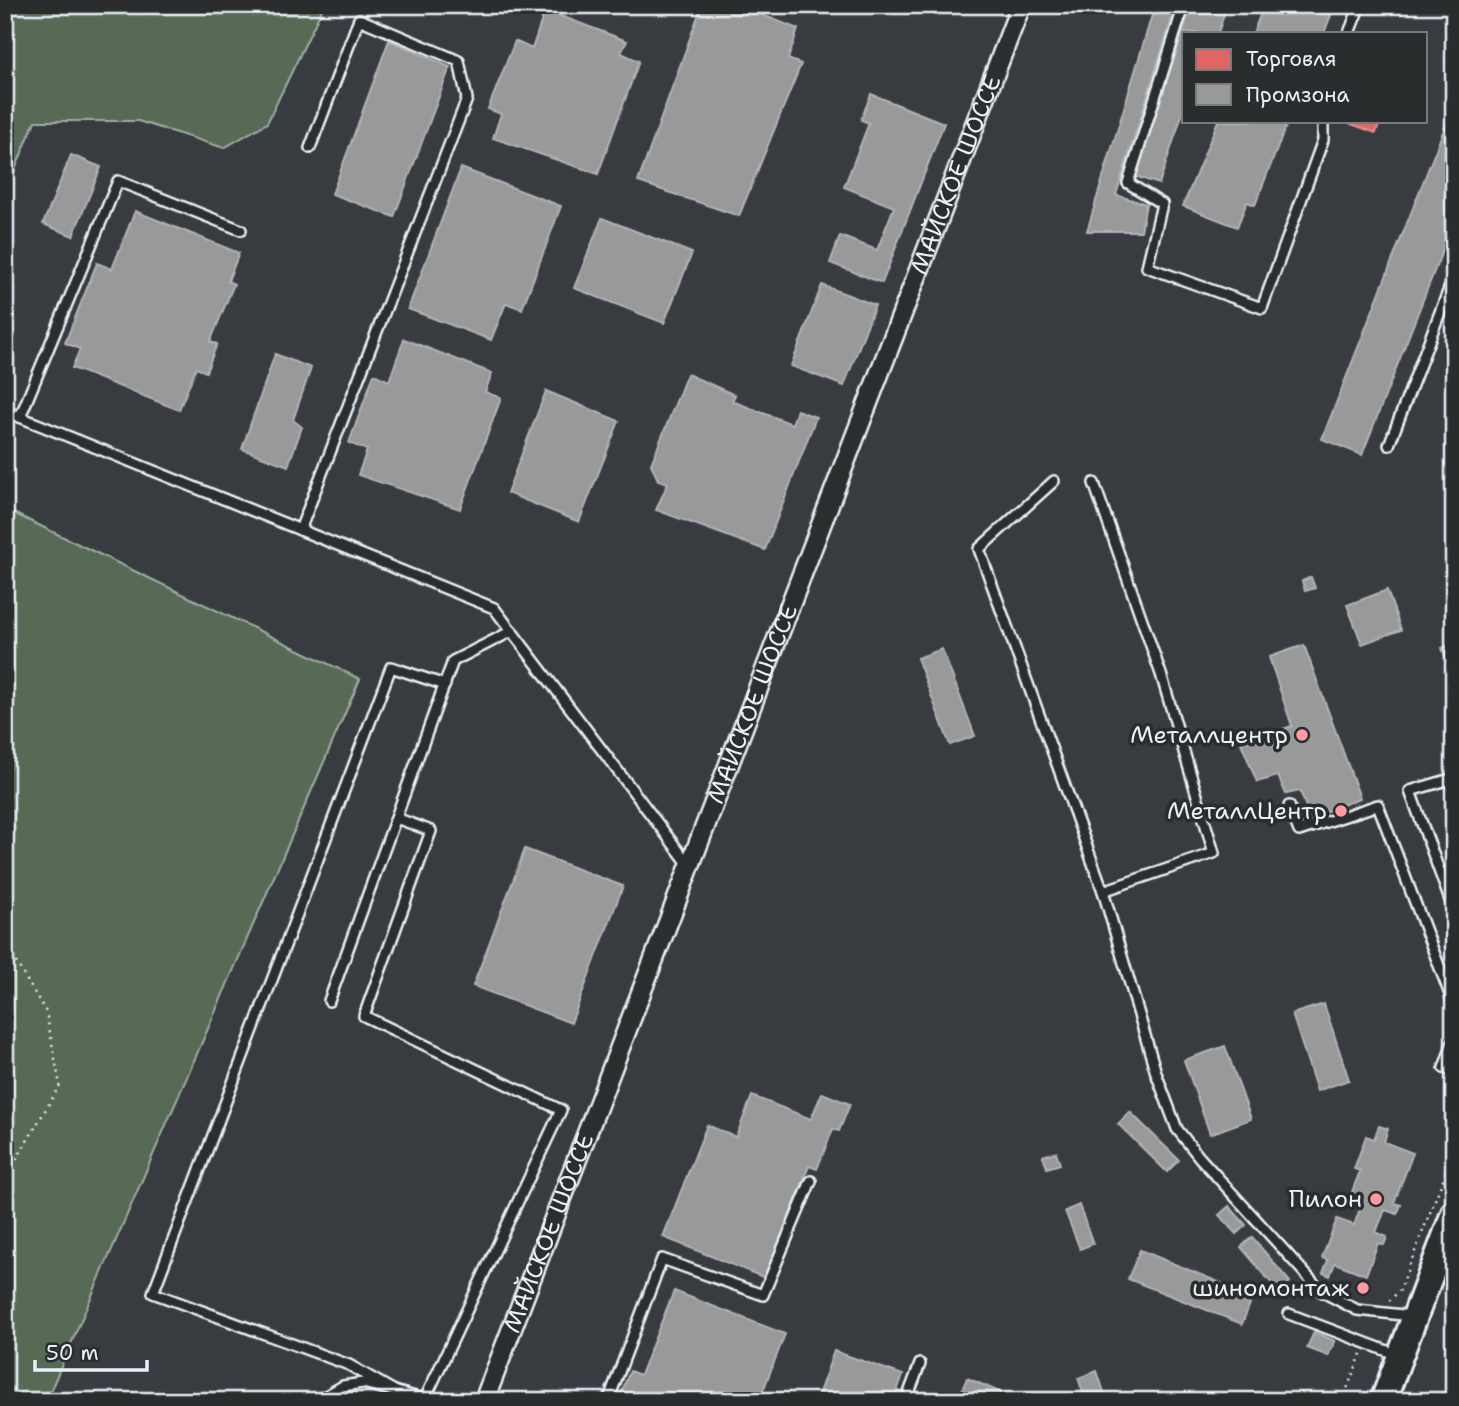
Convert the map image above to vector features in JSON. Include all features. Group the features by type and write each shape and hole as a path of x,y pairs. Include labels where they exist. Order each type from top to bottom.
{"street":[{"name":"МАЙСКОЕ ШОССЕ","path":"484,1401 1021,5"},
{"path":"1383,1401 1454,1213"}],"lane":[{"path":"1184,5 1128,183 1163,204 1147,267 1262,308 1323,140 1323,122"},
{"path":"1349,32 1360,5"},
{"path":"300,530 467,99 459,61 359,19 310,148"},
{"path":"20,417 118,181 241,230"},
{"path":"1389,445 1454,276"},
{"path":"5,411 494,608 690,866"},
{"path":"1054,481 979,549 1102,891 1156,1073 1177,1129 1321,1291 1357,1310 1415,1316"},
{"path":"1094,482 1161,674 1214,853 1102,891"},
{"path":"329,1001 453,661 512,631"},
{"path":"396,1392 349,1365 153,1293 391,667 445,685"},
{"path":"1454,778 1410,790 1454,911"},
{"path":"1289,806 1299,831 1378,805 1454,1005"},
{"path":"317,1401 343,1387 363,1383 428,1400 561,1110 364,1016 431,831 396,818"},
{"path":"1454,1039 1444,1068 1454,1072"},
{"path":"608,1401 662,1259 763,1295 811,1181"},
{"path":"1289,1314 1400,1355"},
{"path":"906,1401 920,1364"}],"path":[{"path":"5,944 46,1012 60,1085 5,1179"},
{"path":"1378,1312 1400,1290 1454,1152"},
{"path":"1342,1401 1366,1343"}],"shaded area":[{"path":"179,5 1454,5 1454,1401 39,1401 360,679 5,509 5,194 35,121"}],"green space":[{"path":"5,5 324,5 267,123 224,148 138,121 35,121 5,194"},
{"path":"5,509 360,679 46,1401 5,1401"}],"building: Торговля":[{"path":"1346,122 1380,122 1376,133"}],"building: Промзона":[{"path":"702,5 738,5 798,29 788,59 801,64 739,216 638,182"},
{"path":"1155,5 1176,5 1116,195 1146,204 1141,231 1087,231"},
{"path":"1192,5 1227,5 1218,32 1183,32"},
{"path":"1264,5 1335,5 1324,32 1253,32"},
{"path":"545,10 627,41 621,53 639,61 598,174 493,138 501,114 488,109 515,41 532,49"},
{"path":"1182,35 1182,115 1159,184 1135,176"},
{"path":"389,40 450,67 394,217 332,194"},
{"path":"871,94 944,123 882,283 830,263 840,236 877,250 894,207 844,187 869,123 861,120"},
{"path":"1218,122 1288,122 1255,205 1247,202 1237,227 1183,206"},
{"path":"1446,124 1454,127 1454,221 1362,455 1322,439"},
{"path":"71,155 101,167 73,236 43,224"},
{"path":"461,168 561,206 522,309 506,303 491,340 408,309"},
{"path":"135,211 239,253 228,281 234,284 210,342 217,344 206,372 196,368 179,410 72,368 80,349 65,343 97,263 112,269"},
{"path":"602,218 692,253 664,323 574,288"},
{"path":"822,285 875,305 844,386 791,366"},
{"path":"404,339 492,373 485,392 501,398 460,509 358,475 367,450 349,443 374,374 389,381"},
{"path":"275,354 311,368 293,420 302,427 288,466 242,449"},
{"path":"687,374 735,395 732,401 792,424 797,410 816,417 765,550 656,510 668,483 658,480 651,464"},
{"path":"546,391 619,421 579,522 507,493"},
{"path":"1311,577 1315,588 1305,591 1302,581"},
{"path":"1387,590 1401,630 1362,644 1347,605"},
{"path":"1454,643 1454,681 1442,648"},
{"name":"Металлцентр","path":"1304,645 1360,798 1310,818 1300,791 1286,794 1278,776 1257,782 1241,743 1292,726 1269,657"},
{"path":"942,649 975,736 950,745 917,658"},
{"path":"525,849 623,886 571,1023 473,986"},
{"path":"1324,1004 1349,1080 1317,1091 1292,1014"},
{"path":"1225,1046 1251,1119 1210,1134 1184,1060"},
{"path":"822,1093 850,1104 839,1131 833,1129 817,1169 809,1166 765,1278 663,1237 707,1125 736,1137 752,1096 811,1119"},
{"path":"1130,1112 1179,1160 1167,1172 1118,1124"},
{"name":"Пилон","path":"1379,1126 1388,1129 1384,1142 1413,1153 1394,1203 1401,1205 1397,1214 1385,1210 1376,1232 1387,1237 1384,1245 1378,1243 1366,1275 1335,1263 1330,1276 1323,1273 1328,1260 1322,1258 1337,1219 1354,1225 1363,1201 1350,1197 1360,1171 1354,1169 1366,1136 1374,1139"},
{"path":"1056,1152 1060,1164 1047,1168 1043,1156"},
{"path":"1079,1205 1093,1244 1080,1249 1065,1211"},
{"path":"1229,1206 1246,1225 1236,1234 1219,1215"},
{"path":"1252,1237 1290,1282 1279,1292 1241,1247"},
{"path":"1140,1250 1253,1296 1242,1324 1128,1279"},
{"path":"674,1291 785,1334 759,1401 618,1401 630,1371 640,1375"},
{"path":"1314,1332 1335,1341 1328,1356 1307,1348"},
{"path":"834,1351 903,1375 893,1401 816,1401"},
{"path":"1097,1371 1107,1401 1086,1401 1078,1378"},
{"path":"967,1378 1002,1393 999,1401 957,1401"}],"place":[{"name":"Металлцентр","path":"1302,735"},
{"name":"МеталлЦентр","path":"1341,811"},
{"name":"Пилон","path":"1376,1199"},
{"name":"шиномонтаж","path":"1363,1288"}]}
